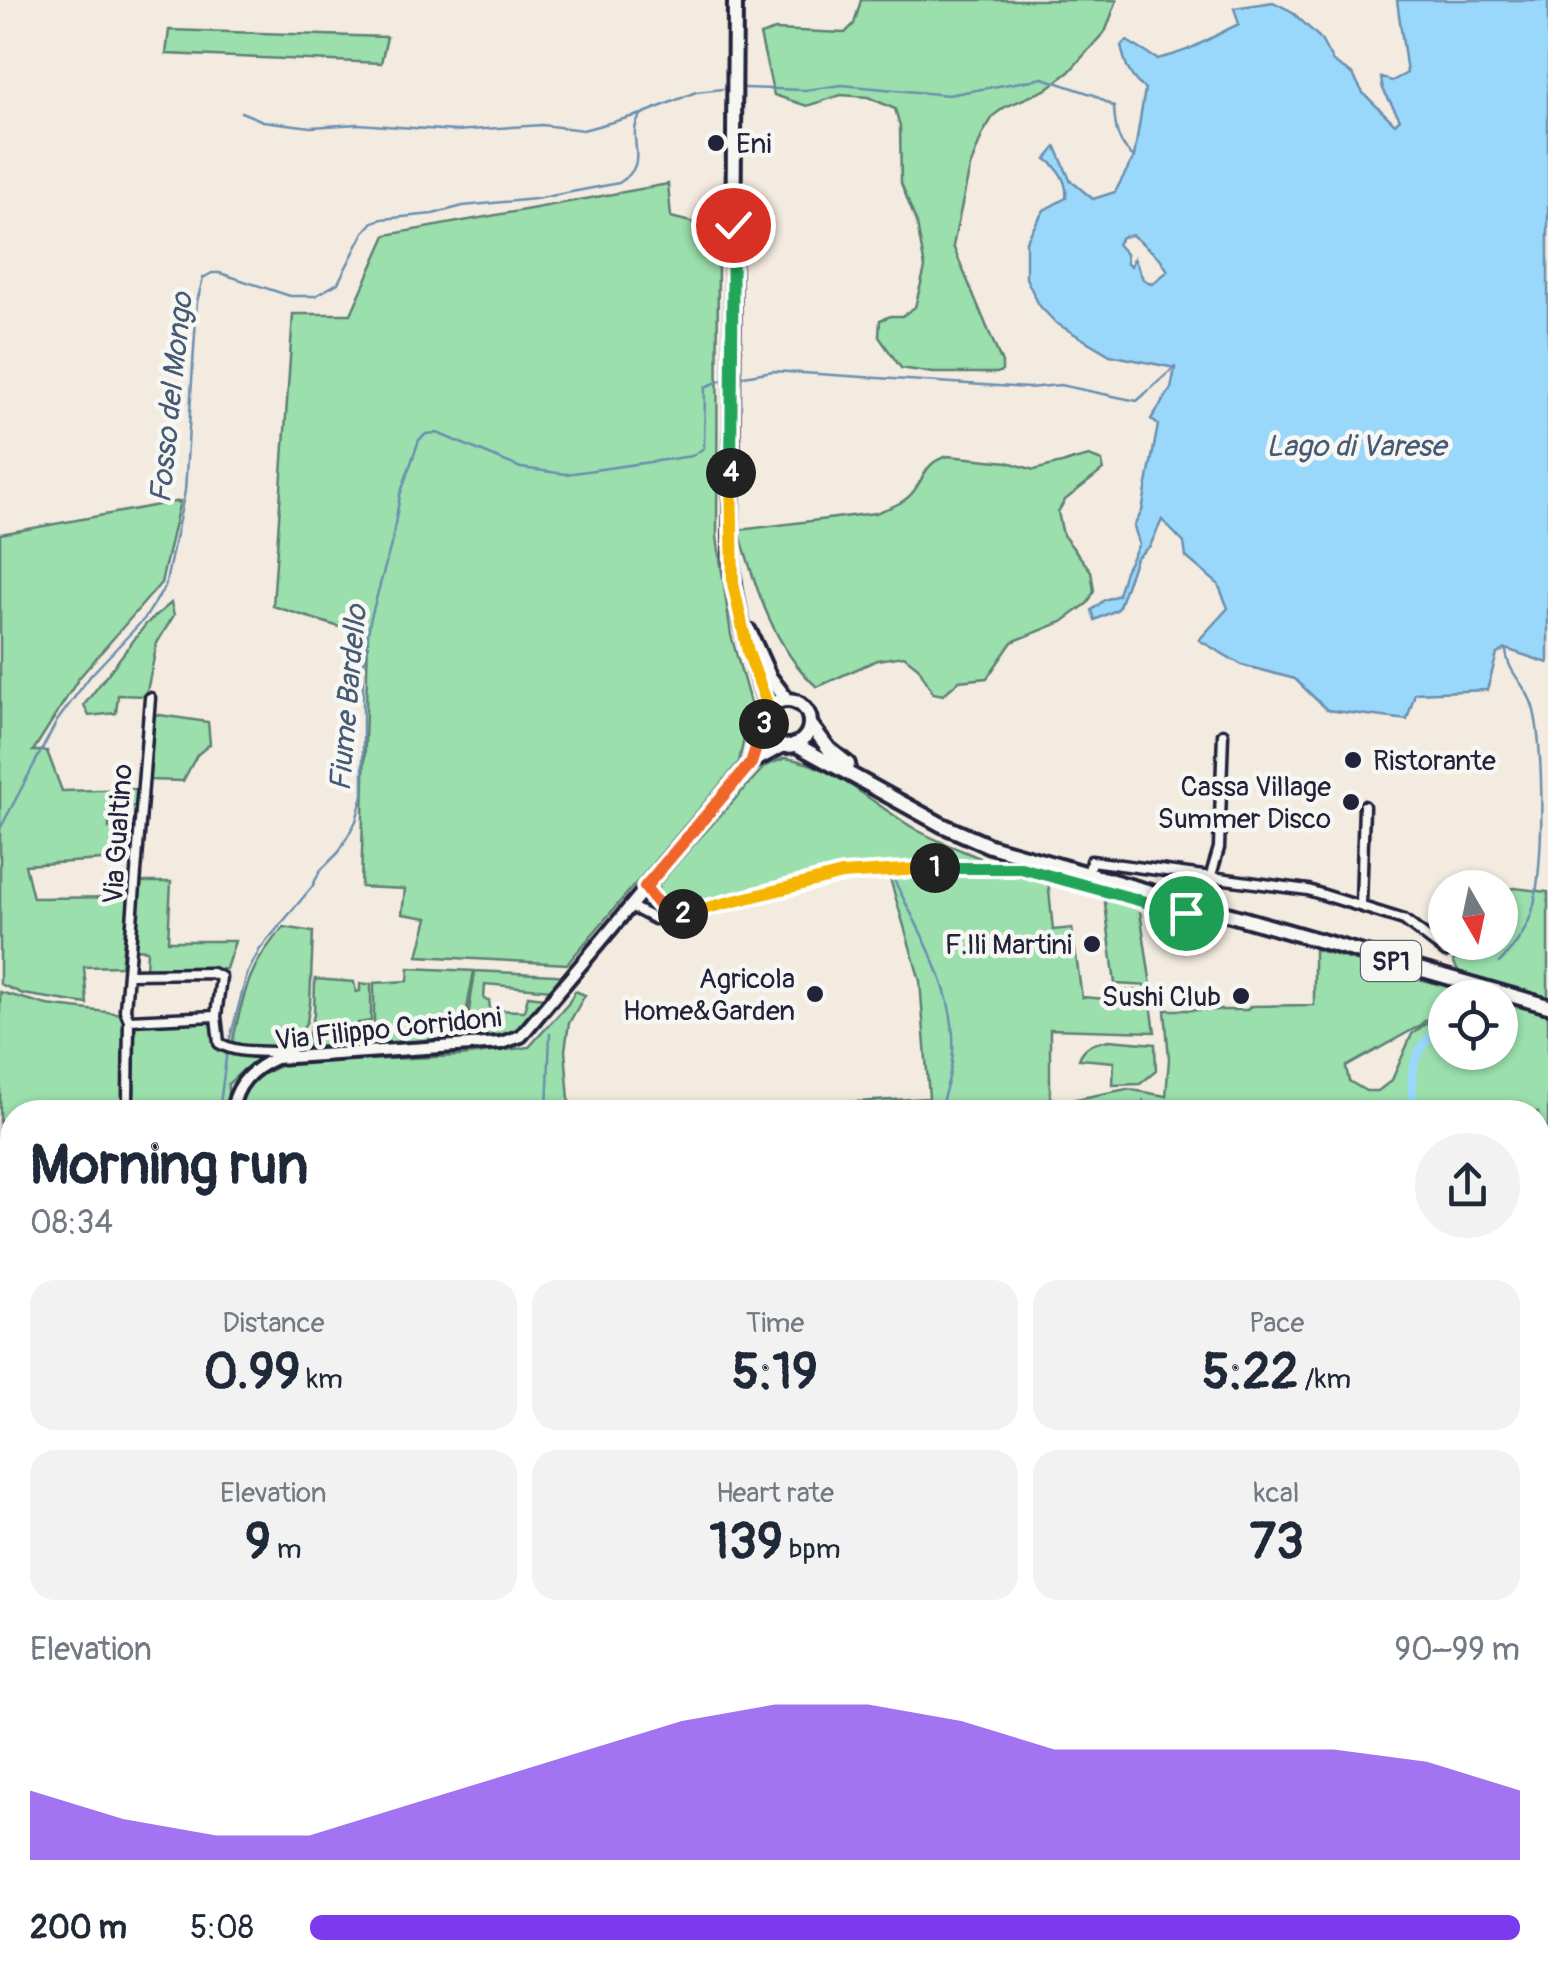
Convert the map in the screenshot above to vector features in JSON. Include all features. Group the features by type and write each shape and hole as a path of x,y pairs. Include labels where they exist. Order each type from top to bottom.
{"main road":[{"name":"SP1","path":"735,0 731,554 748,652 769,709"},
{"name":"SP1","path":"738,606 769,676 787,700 804,707 810,724 830,749 890,796"},
{"path":"765,727 769,709 787,700"},
{"path":"790,744 806,736 810,724"},
{"name":"SP1","path":"765,727 772,740 790,744 942,825 990,846 1548,1006"}],"street":[{"name":"Via Gualtino","path":"128,1100 129,1020 125,1010 150,698"},
{"name":"Via Filippo Corridoni","path":"235,1100 252,1072 276,1058 512,1040 529,1028 751,763 765,727"},
{"path":"1211,875 1218,848 1224,734"},
{"name":"Via Filippo Corridoni","path":"751,763 790,744"},
{"path":"1361,905 1364,806"},
{"path":"1088,876 1091,861 1308,890 1404,920 1428,938"},
{"path":"630,906 656,919 842,874 924,868 1021,868 1207,920"},
{"path":"645,887 662,909 673,916"},
{"path":"128,974 221,976 216,1016 219,1042 235,1050 270,1049 296,1054"},
{"path":"129,1020 216,1016"}],"green space":[{"path":"861,0 1117,0 1106,30 1069,72 1045,90 994,115 970,167 953,246 1002,363 1002,371 997,373 933,373 901,368 879,337 880,320 902,316 915,307 925,268 917,224 901,183 900,126 895,109 868,97 841,95 807,106 774,95 760,35 775,30 845,33 854,24"},
{"path":"169,30 387,37 381,63 166,54"},
{"path":"668,184 671,217 718,229 717,537 731,635 751,706 739,762 567,964 418,956 428,918 402,914 405,889 361,887 368,636 273,606 293,314 351,314 386,235"},
{"path":"948,456 1008,462 1034,470 1089,456 1102,461 1103,470 1065,500 1058,512 1063,535 1091,571 1094,591 1088,603 1062,622 1012,642 987,678 959,681 943,695 933,693 918,667 904,656 877,660 817,687 777,635 739,530 875,513 905,500 930,466"},
{"path":"180,501 161,583 79,678 33,751 47,751 62,791 138,789 137,806 109,808 109,828 136,828 133,858 25,865 33,898 129,897 121,966 84,967 87,1004 23,994 0,984 0,534"},
{"path":"171,603 174,615 157,643 146,696 118,695 116,713 89,716 84,705 146,624"},
{"path":"153,714 208,722 210,744 197,755 183,781 148,780"},
{"path":"785,758 820,768 915,829 980,858 980,864 831,871 689,907 672,905 659,896 658,884 765,766"},
{"path":"1016,873 1048,880 1053,930 1072,928 1082,997 1106,999 1107,992 1149,990 1155,1032 1050,1029 1050,1095 1054,1100 893,1100 929,1098 920,981 889,875"},
{"path":"139,882 171,882 168,941 235,941 226,969 146,970 147,950 134,949"},
{"path":"1518,888 1548,892 1548,1100 1071,1100 1127,1089 1166,1096 1169,1059 1165,1010 1314,1005 1314,949 1428,981 1428,1018 1346,1067 1349,1081 1366,1091 1378,1091 1392,1080 1412,1034 1428,1022 1428,1070 1518,1070 1518,980 1463,980 1453,961 1518,960"},
{"path":"1104,895 1139,904 1151,986 1115,984"},
{"path":"284,927 313,932 307,1021 294,1047 232,1044 255,967"},
{"path":"409,968 474,971 465,1019 435,1021 433,1041 385,1042 381,1029 374,1029 374,983 408,981"},
{"path":"475,971 563,976 551,990 485,984 484,999 489,1000 490,1010 524,1011 528,996 544,998 508,1034 465,1038"},
{"path":"315,979 354,982 356,992 360,991 360,984 371,984 371,1021 358,1023 360,1046 305,1046 314,1015"},
{"path":"575,991 585,995 569,1023 565,1050 569,1100 238,1100 243,1088 255,1077 287,1063 461,1056 529,1047"},
{"path":"0,992 47,1005 124,1014 128,1077 124,1099 0,1100"},
{"path":"203,1019 214,1024 214,1046 218,1051 246,1056 275,1053 244,1069 228,1084 228,1100 132,1100 135,1024"},
{"path":"1109,1040 1155,1044 1156,1071 1140,1084 1113,1085 1114,1062 1079,1059 1087,1047"}],"water":[{"name":"Lago di Varese","path":"1397,0 1548,0 1548,663 1506,649 1497,654 1487,690 1415,693 1407,720 1327,710 1295,679 1242,665 1199,640 1228,608 1218,584 1186,557 1184,543 1162,520 1150,546 1136,558 1118,609 1095,620 1092,610 1118,595 1139,544 1134,526 1142,511 1158,425 1151,419 1171,389 1175,368 1110,355 1056,323 1039,305 1026,278 1026,241 1044,210 1066,198 1061,175 1046,159 1056,147 1070,180 1093,199 1115,192 1134,157 1145,89 1126,65 1121,46 1127,41 1157,59 1169,56 1239,24 1234,8 1273,2 1291,11 1320,38 1333,62 1353,75 1363,93 1395,124 1400,119 1381,78 1392,81 1407,73","holes":["1132,235 1160,258 1168,271 1152,284 1143,279 1134,258 1131,266 1127,264 1126,254 1117,244 1122,237"]}],"waterway":[{"name":"Fosso del Mongo","path":"744,88 806,90 842,85 948,95 1043,78 1094,95 1114,107 1118,135 1134,157"},
{"path":"241,112 263,121 311,127 358,124 455,131 542,125 583,130 642,114 696,92 723,89"},
{"name":"Fosso del Mongo","path":"0,829 57,721 91,675 145,618 165,587 185,491 197,302 203,278 220,273 290,296 315,296 338,283 373,222 619,183 635,167 635,132 642,114"},
{"name":"Fiume Bardello","path":"738,377 773,371 1028,388 1060,385 1137,401 1175,367"},
{"name":"Fiume Bardello","path":"221,1100 227,1050 247,974 260,949 339,852 356,821 363,795 363,671 370,621 400,495 419,440 426,434 437,433 521,468 566,474 692,456 704,448 705,387 725,379"},
{"path":"1499,963 1532,912 1541,839 1536,722 1532,704 1510,665 1506,649"},
{"path":"891,874 923,937 949,1005 952,1059 943,1100"},
{"path":"547,1100 550,1034"},
{"path":"1414,1100 1415,1062 1428,1039"}],"place":[{"name":"Eni","path":"716,143"},
{"name":"Ristorante","path":"1353,760"},
{"name":"Cassa Village Summer Disco","path":"1351,802"},
{"name":"F.lli Martini","path":"1092,944"},
{"name":"Agricola Home&Garden","path":"815,994"},
{"name":"Sushi Club","path":"1241,996"}],"route":[{"path":"733,225 733,583 748,652 769,709 751,763 645,887 662,909 673,916 842,874 924,868 1021,868 1186,913"}]}
